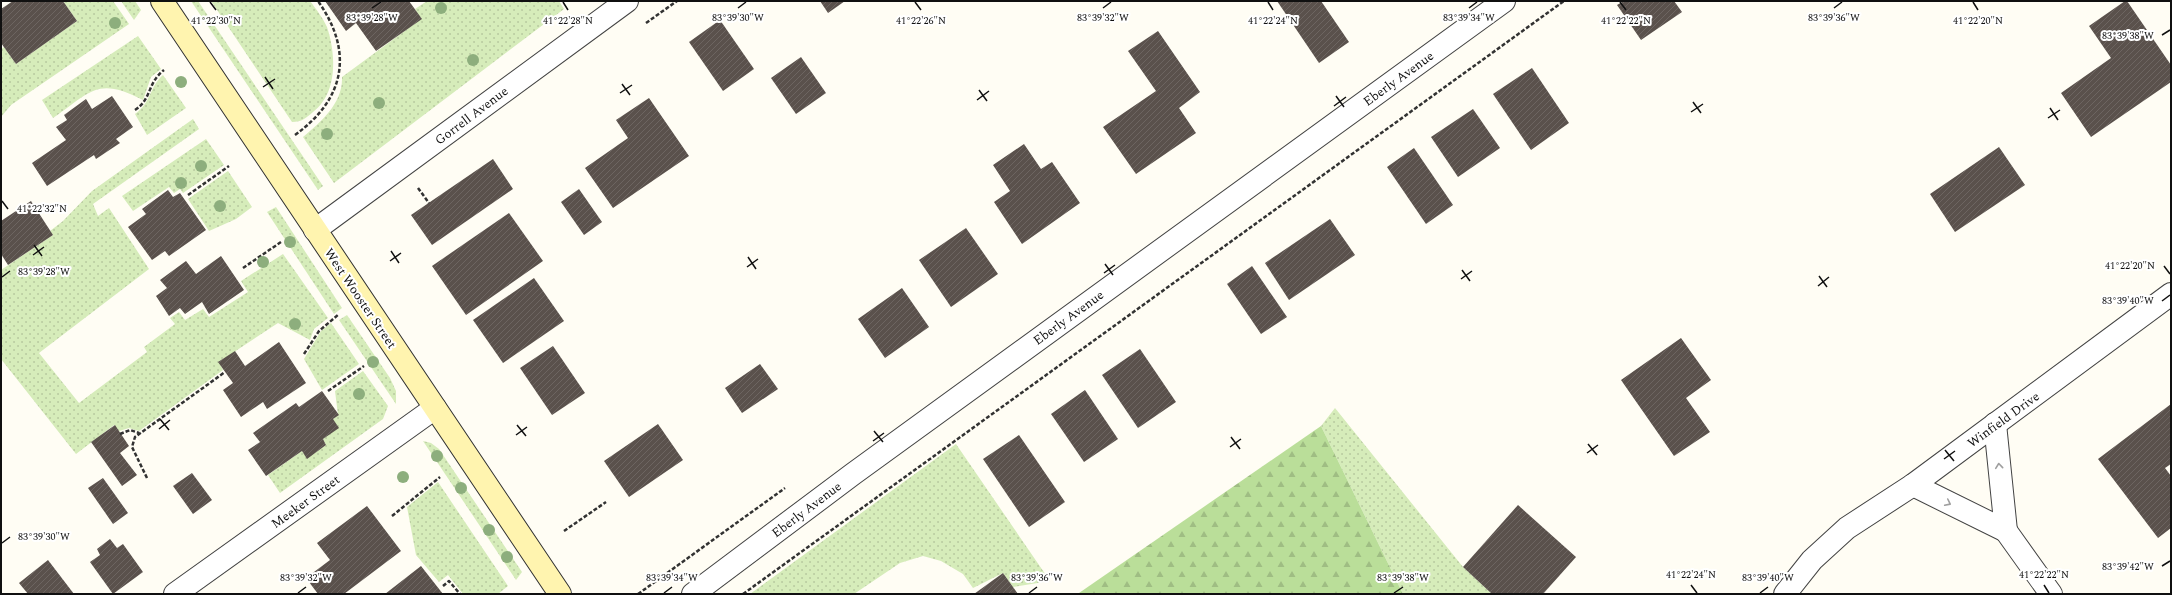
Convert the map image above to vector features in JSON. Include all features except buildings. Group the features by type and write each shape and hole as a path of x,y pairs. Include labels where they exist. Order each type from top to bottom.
{"main road":[{"name":"West Wooster Street","path":"162,1 560,594"}],"street":[{"name":"Gorrell Avenue","path":"316,230 627,1"},
{"name":"Eberly Avenue","path":"692,594 852,474 1504,1"},
{"name":"Winfield Drive","path":"1785,594 1812,560 1847,528 1913,485 2171,294"},
{"name":"Meeker Street","path":"175,594 434,408"},
{"path":"1995,424 2006,531"},
{"path":"1913,485 2006,531 2051,594"}],"path":[{"path":"295,135 320,113 330,100 339,67 339,46 328,16 318,1"},
{"path":"743,594 1564,1"},
{"path":"135,110 142,105 155,77 164,70"},
{"path":"188,195 229,166"},
{"path":"417,188 429,203"},
{"path":"243,268 281,242"},
{"path":"304,354 319,330 344,310"},
{"path":"328,391 364,366"},
{"path":"147,478 132,447 135,437 225,372"},
{"path":"120,434 130,430 140,433"},
{"path":"392,516 440,477"},
{"path":"564,531 606,502"},
{"path":"443,586 449,581 460,594"}],"green space":[{"path":"63,1 113,1 129,24 11,105 1,117 1,49 4,47 16,64 77,21"},
{"path":"121,1 135,1 141,10 134,20"},
{"path":"191,1 198,1 323,186 318,190"},
{"path":"211,1 310,1 327,27 333,61 331,84 321,104 313,112 304,119 292,122"},
{"path":"427,1 559,1 564,9 334,183 303,137 330,111 339,95 342,77 421,19 415,9"},
{"path":"138,36 161,69 151,77 143,100 115,89 104,88 95,90 86,95 53,118 42,100"},
{"path":"163,75 186,108 147,135 135,114 145,105 155,84"},
{"path":"193,119 199,129 93,204 98,216 109,208 149,269 39,353 79,403 147,352 144,347 175,324 170,318 179,312 185,320 203,309 209,317 248,292 241,281 283,254 328,318 314,329 310,340 278,323 219,362 223,370 139,431 129,428 119,431 114,425 76,454 1,359 1,270 53,235 50,231 63,221 92,191"},
{"path":"206,139 224,165 183,193 180,189 174,193 169,187 133,211 122,196"},
{"path":"228,171 252,207 236,219 209,231 188,199"},
{"path":"276,207 342,308 334,314 267,212"},
{"path":"347,315 390,378 396,391 396,404 339,320"},
{"path":"331,323 359,364 322,390 304,359 321,331"},
{"path":"363,371 388,406 383,419 280,493 268,475 302,451 307,458 326,445 323,439 333,419 338,415 335,391"},
{"path":"1335,408 1463,567 1492,594 1403,594 1321,426"},
{"path":"1321,426 1403,594 1078,594 1079,593"},
{"path":"423,441 431,443 439,449 522,572 516,580"},
{"path":"956,444 1050,581 1013,587 1003,573 973,588 963,574 941,561 923,556 900,563 854,594 750,594"},
{"path":"438,482 508,586 498,594 463,594 448,575 439,582 416,555 407,507"}]}
